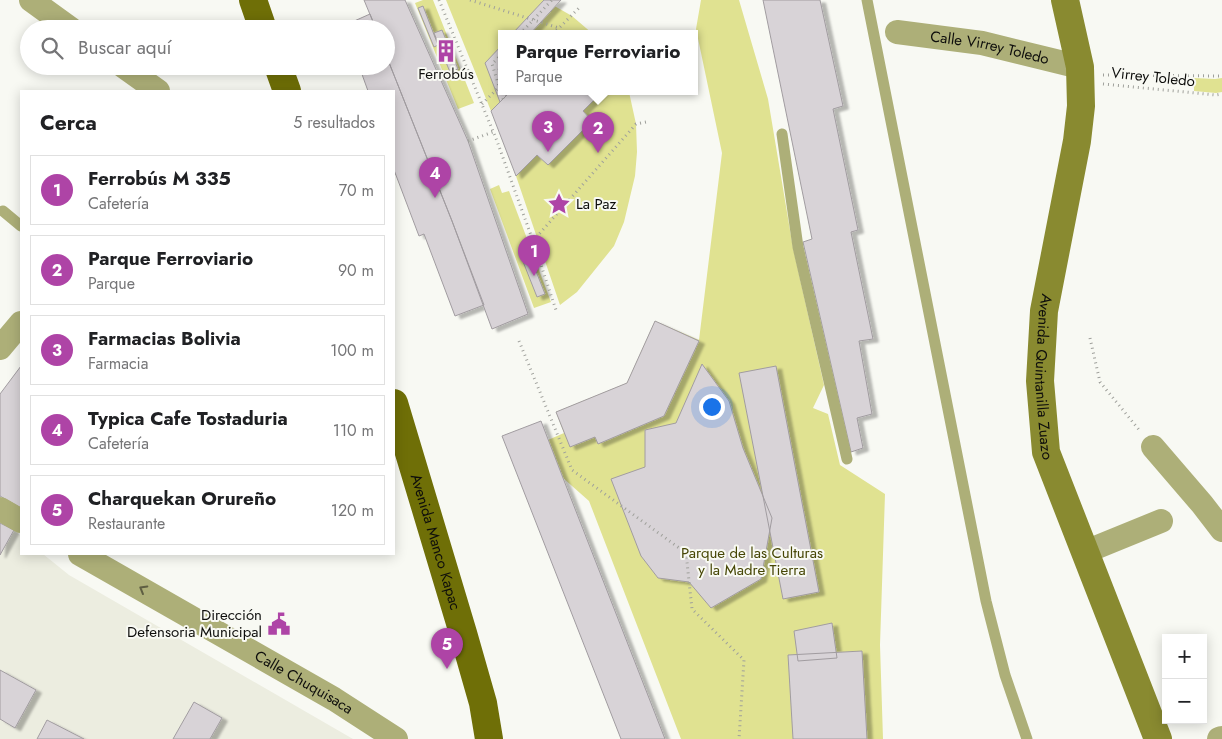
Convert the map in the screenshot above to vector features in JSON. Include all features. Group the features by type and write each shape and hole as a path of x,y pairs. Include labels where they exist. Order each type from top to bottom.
{"main road":[{"path":"253,0 261,20"},
{"name":"Avenida Quintanilla Zuazo","path":"1065,0 1081,74 1081,106 1077,141 1044,311 1040,381 1046,452 1158,739"},
{"path":"281,75 287,90"},
{"name":"Avenida Manco Kapac","path":"395,406 464,633 489,739"}],"street":[{"path":"31,0 59,20"},
{"name":"Calle Virrey Toledo","path":"897,32 982,44 1081,74"},
{"path":"136,75 157,90"},
{"path":"0,348 20,324"},
{"path":"1153,448 1222,530"},
{"path":"0,509 20,520"},
{"path":"1085,552 1161,521"},
{"name":"Calle Chuquisaca","path":"90,556 334,699 396,739"}],"lane":[{"path":"867,0 986,602 1005,675 1027,739"},
{"path":"782,134 798,247 846,459"},
{"path":"3,211 20,225"}],"path":[{"path":"439,0 493,132 556,310"},
{"path":"470,0 559,28"},
{"path":"524,30 552,0"},
{"path":"557,30 580,7"},
{"path":"498,58 492,64 498,83"},
{"path":"1081,74 1114,76 1222,76"},
{"name":"Virrey Toledo","path":"1081,74 1150,89 1222,94"},
{"path":"482,104 498,88"},
{"path":"502,95 503,99"},
{"path":"533,241 636,124 646,122"},
{"path":"468,141 493,132"},
{"path":"1090,338 1100,382 1153,448"},
{"path":"520,341 572,470 686,553 692,609 744,660 739,739"}],"shaded area":[{"path":"0,523 20,535 20,555 44,555 69,575 353,739 0,739"}],"green space":[{"path":"423,0 433,0 474,103 458,109 415,3"},
{"path":"446,0 544,0 572,16 588,30 498,30 498,95 507,95 491,111"},
{"name":"Parque de las Culturas y la Madre Tierra","path":"701,0 739,0 768,99 793,248 824,385 813,408 828,414 840,465 885,494 880,645 883,739 681,739 589,501 563,478 548,440 564,433 556,412 627,383 655,321 699,340 722,153 698,39 698,30 696,29"},
{"path":"1194,78 1222,78 1222,92 1194,91"},
{"path":"599,95 630,95 636,124 637,152 635,176 624,222 614,246 577,292 560,305 516,176 537,155 548,165 592,121 583,111"},
{"path":"499,185 502,193 509,191 551,302 534,308 490,189"}],"building":[{"path":"364,0 405,0 468,141 528,314 492,329 452,221 394,75 395,20 372,20"},
{"path":"544,0 561,0 534,30 516,30"},
{"path":"763,0 820,0 843,106 833,109 858,230 851,232 873,339 859,341 872,414 857,418 863,448 851,452 803,242 812,239"},
{"name":"Ferrobús","path":"423,6 438,45 434,47 418,8"},
{"path":"370,14 372,20 356,20"},
{"name":"Ferrobús","path":"442,30 458,69 450,72 434,33"},
{"path":"498,49 498,95 506,96 500,102 485,63"},
{"path":"362,75 394,75 484,305 455,316 424,234 419,236 395,173 395,90 368,90"},
{"path":"507,95 599,95 583,111 592,121 548,165 537,155 516,176 491,111"},
{"path":"530,256 545,294 537,297 522,259"},
{"path":"655,321 699,341 664,416 598,444 595,437 570,447 556,412 627,383"},
{"path":"702,364 729,401 743,448 772,518 761,579 711,608 689,582 658,578 641,556 611,479 645,467 645,430 676,423"},
{"path":"776,366 819,592 783,599 739,373"},
{"path":"20,367 20,507 0,496 0,394"},
{"path":"541,421 665,739 621,739 502,436"},
{"path":"0,523 14,530 0,555"},
{"path":"832,623 837,658 798,661 794,631"},
{"path":"862,651 867,739 793,739 788,655"},
{"path":"0,670 36,690 15,728 0,719"},
{"path":"194,702 222,718 210,739 173,739"},
{"path":"47,720 84,739 37,739"}],"place":[{"name":"Ferrobús","path":"446,51"},
{"name":"Farmacias Bolivia","path":"548,152"},
{"name":"Parque Ferroviario","path":"598,153"},
{"name":"Typica Cafe Tostaduria","path":"435,198"},
{"name":"La Paz","path":"559,204"},
{"name":"Ferrobús M 335","path":"534,276"},
{"name":"Dirección Defensoria Municipal","path":"279,624"},
{"name":"Charquekan Orureño","path":"447,669"}]}
